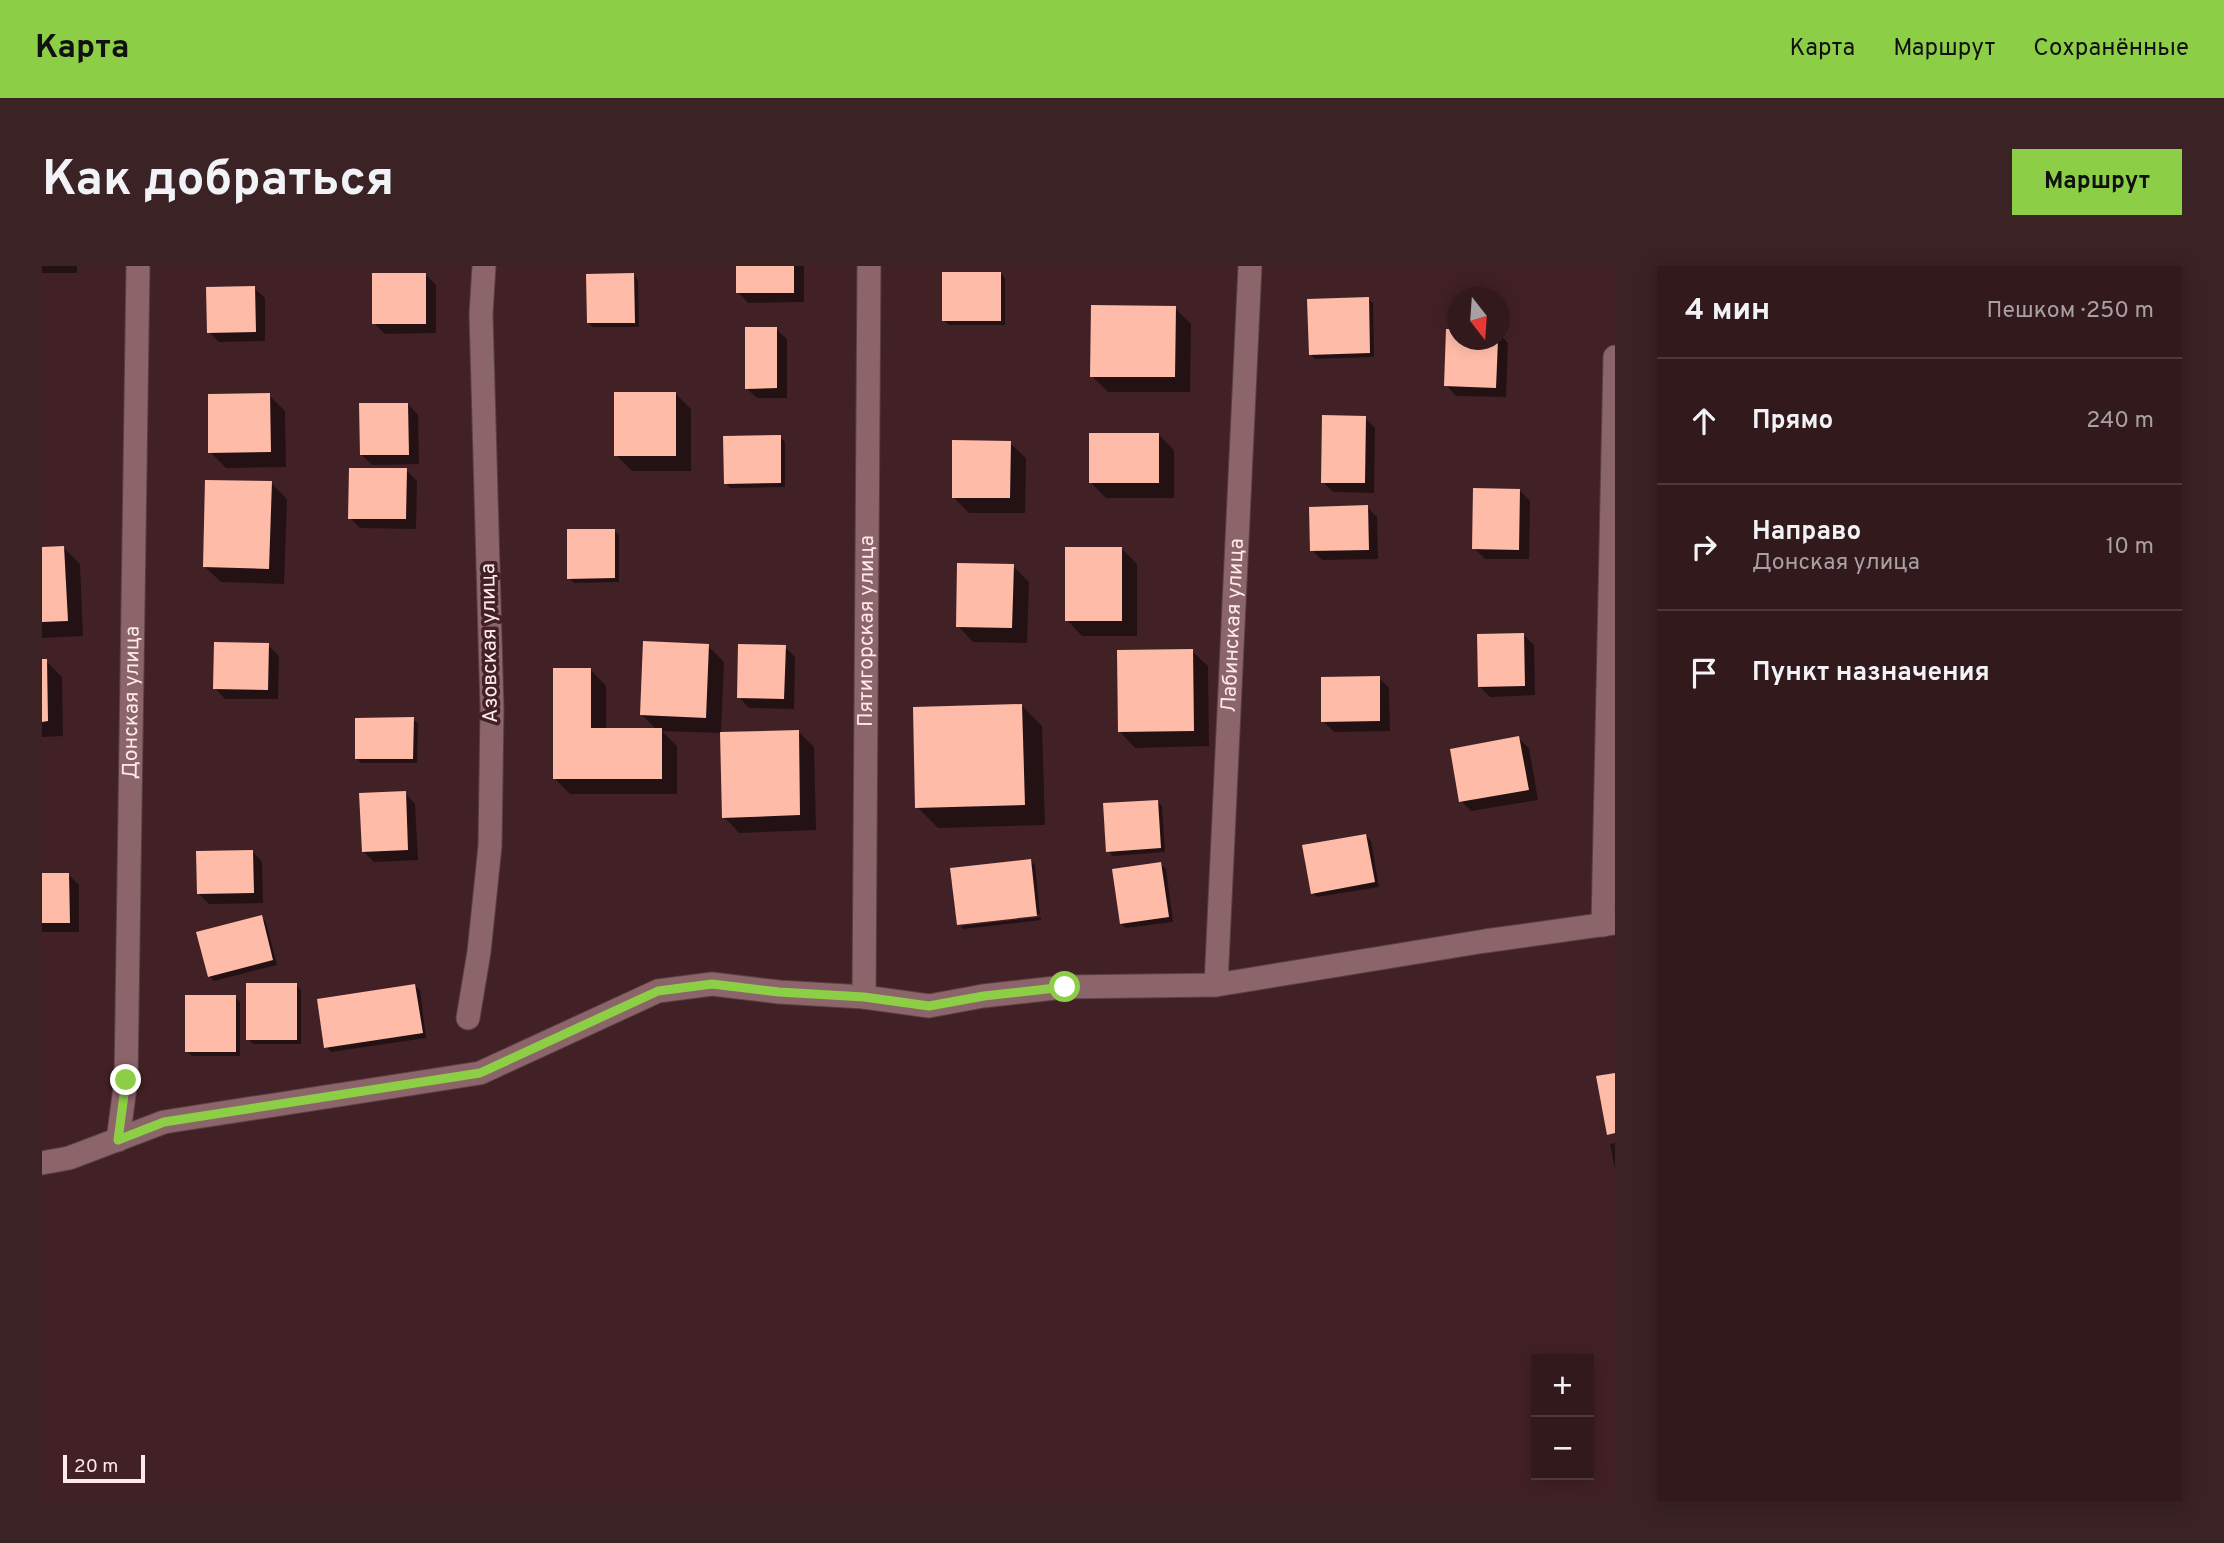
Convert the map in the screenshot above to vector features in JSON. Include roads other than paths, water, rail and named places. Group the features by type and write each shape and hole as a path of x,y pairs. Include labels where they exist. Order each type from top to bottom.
{"street":[{"name":"Донская улица","path":"118,1140 126,1080 138,266"},
{"name":"Азовская улица","path":"468,1018 479,952 490,833 492,709 481,314 484,266"},
{"name":"Пятигорская улица","path":"864,997 869,266"},
{"name":"Лабинская улица","path":"1216,985 1250,266"},
{"path":"42,1163 69,1158 164,1122 480,1073 658,991 712,984 779,992 864,997 929,1006 984,996 1065,987 1216,985 1485,941 1609,924 1615,357"}]}
